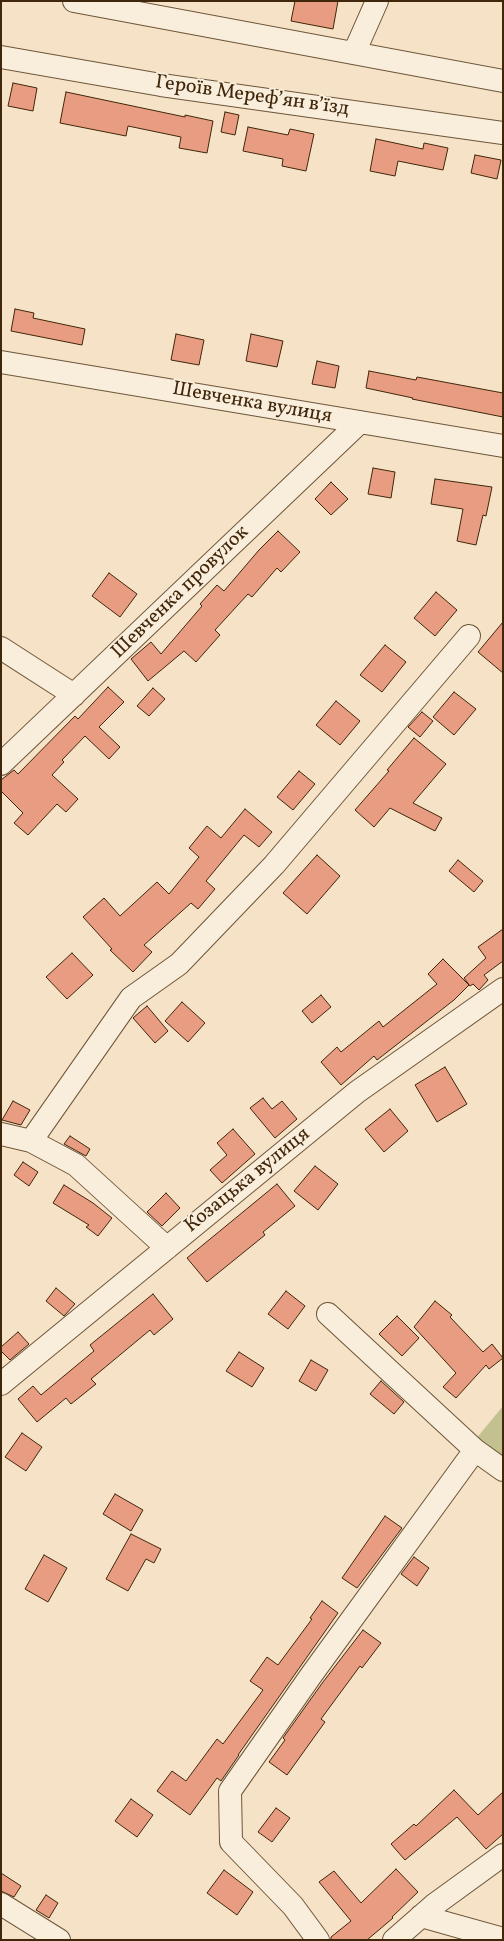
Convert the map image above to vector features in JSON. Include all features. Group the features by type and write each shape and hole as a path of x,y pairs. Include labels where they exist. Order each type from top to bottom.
{"street":[{"path":"354,53 377,1"},
{"path":"79,2 503,81"},
{"name":"Героїв Мерефʼян вʼїзд","path":"1,57 161,85 503,133"},
{"name":"Шевченка вулиця","path":"1,362 503,446"},
{"name":"Шевченка провулок","path":"1,764 360,422"},
{"path":"31,1141 131,998 179,964 274,865 469,636"},
{"path":"1,648 74,695"},
{"name":"Козацька вулиця","path":"1,1384 357,1092 503,989"},
{"path":"1,1134 31,1141 76,1165 167,1248"},
{"path":"328,1314 475,1450 503,1470"},
{"path":"318,1940 293,1906 231,1842 230,1791 312,1674 475,1450"},
{"path":"394,1940 421,1916 503,1855"},
{"path":"1,1904 59,1940"},
{"path":"421,1916 503,1939"}],"shaded area":[{"path":"503,1406 503,1462 475,1440"}],"building":[{"path":"295,1 338,1 333,29 291,21"},
{"path":"13,83 37,88 33,111 8,106"},
{"path":"66,92 213,121 207,153 179,148 181,137 128,126 126,136 60,123"},
{"path":"225,112 239,115 235,135 221,132"},
{"path":"248,127 288,135 290,129 314,134 306,171 282,166 283,159 243,151"},
{"path":"376,139 423,149 424,143 448,148 443,170 398,161 395,176 370,171"},
{"path":"475,155 501,160 497,179 471,173"},
{"path":"15,309 34,313 33,318 85,329 82,345 11,331"},
{"path":"176,334 204,340 199,365 171,360"},
{"path":"251,334 283,341 277,367 246,361"},
{"path":"317,361 339,366 335,388 312,384"},
{"path":"369,371 416,380 417,377 503,393 503,417 366,388"},
{"path":"373,468 395,472 391,498 368,494"},
{"path":"435,479 492,487 486,516 483,515 476,545 457,541 463,509 431,504"},
{"path":"331,482 348,499 331,515 315,499"},
{"path":"278,531 300,552 281,572 277,568 252,597 248,594 215,630 220,635 196,662 184,651 148,681 131,659 151,642 161,654 202,606 200,604 217,585 224,591"},
{"path":"109,573 137,594 120,617 92,596"},
{"path":"436,592 457,610 435,636 414,618"},
{"path":"503,622 503,673 478,652"},
{"path":"385,645 406,662 382,692 360,675"},
{"path":"108,687 124,702 99,727 120,747 109,759 85,736 62,760 64,762 52,775 78,799 66,812 57,804 28,835 14,823 23,813 1,791 1,780 14,770 18,774 75,716 78,719"},
{"path":"153,688 165,699 149,716 137,706"},
{"path":"454,692 476,709 454,735 433,717"},
{"path":"336,701 360,721 340,745 316,725"},
{"path":"422,712 433,721 420,737 408,727"},
{"path":"414,738 446,764 413,803 442,818 435,831 390,808 374,827 355,810 389,771 387,770"},
{"path":"299,771 315,784 293,810 277,797"},
{"path":"245,809 272,832 259,847 244,835 206,881 215,889 198,909 191,903 144,945 152,952 133,972 110,950 112,949 83,917 104,898 120,916 157,882 169,894 199,857 189,848 207,826 221,838"},
{"path":"317,855 340,876 307,914 283,893"},
{"path":"458,860 483,881 474,892 449,871"},
{"path":"503,929 503,961 484,975 488,980 479,990 473,984 470,986 464,978 486,958 478,947"},
{"path":"72,953 93,975 67,999 46,977"},
{"path":"443,959 469,985 454,1000 377,1060 374,1056 341,1085 321,1062 337,1047 341,1052 379,1021 383,1027 437,984 428,974"},
{"path":"321,995 331,1007 312,1023 302,1011"},
{"path":"182,1002 205,1023 188,1042 165,1021"},
{"path":"147,1006 168,1031 155,1043 133,1018"},
{"path":"445,1067 467,1104 437,1122 415,1085"},
{"path":"263,1098 272,1109 282,1101 297,1119 275,1138 250,1108"},
{"path":"13,1101 30,1110 21,1125 2,1120"},
{"path":"390,1109 408,1131 384,1152 365,1129"},
{"path":"233,1129 255,1154 222,1183 210,1170 227,1155 217,1143"},
{"path":"70,1136 90,1149 86,1156 64,1144"},
{"path":"23,1162 38,1172 29,1186 14,1175"},
{"path":"315,1166 338,1184 318,1210 294,1191"},
{"path":"277,1184 295,1206 263,1232 265,1235 207,1282 187,1258"},
{"path":"64,1185 93,1203 112,1218 98,1236 86,1227 89,1225 53,1203"},
{"path":"166,1193 180,1208 162,1226 147,1212"},
{"path":"56,1288 75,1304 64,1316 46,1301"},
{"path":"286,1291 305,1306 288,1329 268,1314"},
{"path":"153,1294 173,1319 154,1335 150,1330 91,1379 96,1384 71,1404 66,1398 37,1422 18,1399 33,1386 41,1395 94,1351 90,1345"},
{"path":"435,1301 452,1315 450,1317 483,1352 492,1344 503,1358 489,1369 486,1365 456,1398 443,1387 456,1373 414,1327"},
{"path":"397,1316 419,1338 402,1356 379,1334"},
{"path":"18,1332 29,1344 10,1360 1,1351 1,1347"},
{"path":"239,1352 264,1368 252,1387 226,1371"},
{"path":"311,1360 328,1370 316,1391 299,1381"},
{"path":"381,1381 404,1402 394,1414 370,1394"},
{"path":"22,1433 42,1447 26,1471 5,1457"},
{"path":"115,1494 143,1510 131,1531 103,1514"},
{"path":"385,1516 402,1528 357,1588 342,1578"},
{"path":"131,1534 161,1549 154,1563 146,1559 128,1591 106,1579"},
{"path":"44,1555 67,1568 48,1602 25,1589"},
{"path":"414,1557 429,1568 417,1586 401,1574"},
{"path":"322,1601 338,1613 221,1781 217,1778 190,1815 157,1791 172,1771 186,1781 217,1739 223,1744 263,1690 250,1681 267,1657 278,1665 312,1619 310,1618"},
{"path":"363,1630 381,1643 362,1668 360,1666 321,1719 325,1722 287,1775 269,1762 285,1740 283,1738"},
{"path":"454,1790 478,1815 503,1792 503,1834 486,1849 457,1817 405,1860 391,1844 414,1824 416,1826"},
{"path":"131,1799 153,1815 137,1837 115,1821"},
{"path":"276,1808 290,1818 272,1842 258,1832"},
{"path":"396,1869 418,1892 393,1918 367,1940 331,1940 331,1937 351,1921 319,1882 334,1871 361,1903"},
{"path":"224,1870 253,1892 237,1915 207,1893"},
{"path":"1,1873 21,1886 14,1897 1,1891"},
{"path":"46,1895 58,1903 49,1918 36,1910"}]}
